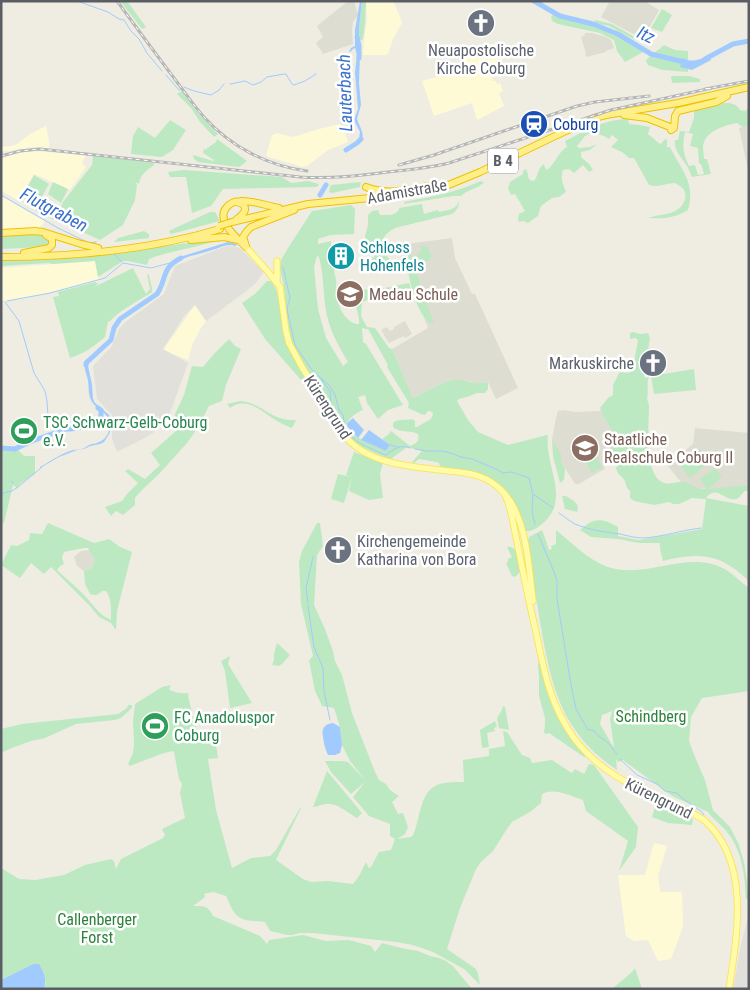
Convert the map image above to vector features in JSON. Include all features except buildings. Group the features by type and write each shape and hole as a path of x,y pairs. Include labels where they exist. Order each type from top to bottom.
{"highway":[{"name":"B 4","path":"664,107 749,87"},
{"name":"B 4","path":"664,107 749,91"},
{"name":"B 4","path":"624,115 639,116 674,128 675,116 678,111 716,102 727,96"},
{"name":"Adamistraße","path":"256,220 285,208 308,204 402,199 430,194 476,178 554,140 606,118 664,107"},
{"name":"Adamistraße","path":"256,220 294,210 413,194 438,188 460,181 594,118 616,112 664,107"},
{"path":"366,187 378,191 391,192 460,181"},
{"path":"243,243 229,229 224,218 225,209 234,202 239,201 285,208"},
{"path":"233,223 245,211 242,204 234,202"},
{"path":"243,243 245,233 256,220 294,210"},
{"name":"B 4","path":"1,255 85,253 160,244 233,223 256,220"},
{"name":"B 4","path":"1,255 98,248 159,240 219,227"},
{"path":"24,253 47,249 51,246 52,242 48,235 27,231"},
{"path":"2,233 43,232 98,248"},
{"path":"160,244 224,237 243,243"}],"main road":[{"name":"Kürengrund","path":"243,243 280,287 286,331 292,350 341,431 353,446 370,456 392,463 482,477 495,485 514,508 523,536 536,636 545,675 554,703 565,726 584,751 602,766 620,779 704,820 721,836 732,853 739,872 742,891 740,928 729,989"},
{"path":"277,261 277,283"}],"shaded area":[{"path":"348,1 354,1 358,15 353,22 353,44 323,54 316,43 323,37 317,26"},
{"path":"366,1 393,1 401,19 402,23 386,55 363,55 367,21"},
{"path":"610,1 644,1 659,10 643,39 601,17"},
{"path":"585,33 606,37 611,40 614,48 586,57 581,37"},
{"path":"496,43 506,73 492,78 497,84 500,83 503,91 499,93 504,106 477,120 472,103 434,116 422,81 466,69 461,54"},
{"path":"340,124 348,142 328,150 307,166 303,167 266,156 272,135 277,133 293,137"},
{"path":"749,125 749,174 739,128"},
{"path":"46,126 49,148 32,147 2,151 2,147 17,144 30,134"},
{"path":"34,151 86,155 82,163 86,167 70,190 34,174 18,200 1,191 1,159 19,153"},
{"path":"1,196 45,221 40,228 1,229"},
{"path":"452,238 455,258 472,294 475,294 518,388 496,399 488,382 477,384 460,380 441,384 413,398 392,349 428,328 403,260 406,244"},
{"path":"229,245 240,248 263,273 256,283 206,321 195,305 185,315 163,349 188,363 170,413 153,433 117,452 112,438 114,423 112,415 97,399 93,366 112,346 119,329 124,323 164,294 175,266"},
{"path":"95,261 99,280 50,293 7,301 1,300 1,268"},
{"path":"195,305 206,321 192,345 188,360 163,350"},
{"path":"405,321 412,334 389,343 381,330 387,327 390,331"},
{"name":"Staatliche Realschule Coburg II","path":"558,411 574,412 601,411 615,437 612,449 619,463 606,462 603,464 605,469 579,484 575,484 561,462 561,456 552,439"},
{"path":"695,428 749,433 749,487 686,488 667,465 693,444"},
{"path":"90,550 95,560 94,564 92,568 84,571 77,566 74,557 81,551"},
{"path":"654,843 667,846 658,876 660,892 681,892 682,894 683,925 680,935 671,959 658,961 648,940 634,941 626,936 618,875 645,875"},
{"path":"749,914 749,989 733,989 741,944"}],"green space":[{"path":"120,1 127,1 146,27 142,29"},
{"path":"362,1 366,2 365,23 363,39 359,41 359,28"},
{"path":"662,9 672,15 662,32 651,28"},
{"path":"554,13 606,29 645,51 625,62 617,51 614,40 600,33 553,22 551,17"},
{"path":"595,20 612,24 640,40 635,40 609,26 594,23"},
{"path":"664,45 675,50 688,51 688,72 662,70 648,65 647,59"},
{"path":"671,76 689,76 700,79 700,82 672,83"},
{"path":"182,91 198,113 218,134 214,137 200,122 191,108 177,94"},
{"path":"728,103 735,105 740,110 745,111 749,108 749,125 743,127 737,123 721,127 712,132 703,146 704,159 707,159 711,174 692,177 688,167 677,151 675,140 678,140 680,131 689,132 694,118 694,110","holes":["685,132 693,134 690,146 698,148 699,164 701,164 704,174 698,175 695,165 689,166 684,154"]},
{"path":"628,119 629,124 650,127 648,134 660,144 667,139 667,147 670,147 689,184 690,200 688,210 669,217 648,218 670,213 679,208 685,199 683,189 675,183 656,186 649,185 634,158 629,158 611,147 618,140 612,135 609,139 593,132 585,136 577,146 579,148 590,147 597,144 590,150 581,152 581,157 593,170 589,172 583,165 574,173 569,169 563,170 562,178 566,192 559,197 552,198 541,206 538,216 528,223 519,222 519,214 525,211 515,194 511,195 508,188 510,182 523,174 523,171 526,169 530,180 534,181 543,164 547,170 567,147 565,141 603,123"},
{"path":"170,120 186,130 173,150 162,157 131,154 133,136 138,127 155,138"},
{"path":"217,139 247,161 239,167 198,162 194,159 193,155 213,161 203,153 204,149 208,150 206,149 216,142"},
{"path":"93,155 154,163 142,176 139,184 135,182 137,185 135,200 123,225 100,240 56,220 63,202 92,165"},
{"path":"184,170 282,177 291,183 308,181 319,184 317,187 223,189 211,206 192,213 186,177 170,177 168,172"},
{"path":"34,175 49,184 40,200 25,192"},
{"path":"481,181 484,183 461,196 404,204 404,202 453,191"},
{"path":"53,182 68,189 61,203 48,194"},
{"path":"361,182 360,187 329,192 331,185"},
{"path":"459,201 459,205 452,214 392,230 385,236 381,245 389,259 388,267 369,270 364,267 363,261 370,261 375,256 367,244 365,236 368,215 372,211 378,210 380,215 391,215 397,212 399,208 422,204 424,214 451,209"},
{"path":"36,203 57,212 54,220 35,210"},
{"path":"351,205 355,209 354,234 330,235 318,239 318,244 331,241 336,297 343,313 350,321 359,324 352,289 375,290 409,283 411,289 362,302 361,316 367,327 375,328 389,348 392,349 413,398 448,381 458,379 478,383 488,382 488,389 485,393 477,393 457,401 468,420 478,432 508,445 548,436 548,447 555,482 555,504 551,514 538,527 525,531 511,498 498,483 490,478 471,472 441,468 439,463 436,462 419,459 414,463 412,462 422,451 407,447 391,459 356,443 339,423 291,343 286,321 284,287 280,268 281,260 312,211","holes":["317,256 321,265 325,306 329,323 348,362 343,366 326,338 318,309 314,267","362,328 368,329 388,365 387,367 409,403 408,408 425,415 428,411 433,414 431,419 417,427 415,427 415,421 412,419 393,423 395,429 418,434 418,440 410,446 391,431 382,439 390,445 386,451 359,438 345,427 352,417 363,410 358,397 365,395 367,403 378,419 388,410 403,405 363,342"]},
{"path":"210,212 215,212 220,221 171,234 169,231 173,229"},
{"path":"144,231 149,234 149,238 114,242 118,238"},
{"path":"30,234 47,236 50,242 44,247 1,249 1,237"},
{"path":"221,239 149,259 147,265 123,261 98,277 95,261 1,266 1,260 147,248"},
{"path":"419,246 427,246 432,257 421,265 416,262 415,257 422,250"},
{"path":"406,247 410,248 420,285 434,322 429,323 418,307 414,297 409,277"},
{"path":"133,268 146,294 150,289 147,275 149,274 152,292 108,321 105,337 93,347 70,358 53,297 59,296 58,292 95,282 98,284 94,287"},
{"path":"267,281 271,281 276,289 282,313 284,332 323,405 265,339 242,303 255,294"},
{"path":"630,333 640,334 648,333 650,338 644,375 645,378 649,377 647,399 649,405 648,435 652,469 656,477 665,483 685,482 698,488 707,489 700,479 715,468 722,477 708,489 749,485 749,491 745,491 736,499 717,493 710,494 706,498 749,506 749,581 733,568 714,558 689,556 663,561 660,543 639,543 591,537 580,530 598,520 618,527 618,536 639,540 702,529 706,499 692,498 679,504 669,502 654,505 634,501 630,498 630,491 616,468 619,463 612,449 615,438 600,408 613,395 613,385 619,373 629,373 633,368 638,340 636,338 630,339"},
{"path":"229,339 235,346 241,349 226,385 222,401 209,406 187,443 135,498 135,505 123,515 116,511 111,516 105,507 122,501 138,483 125,471 128,469 145,479 160,465 151,453 183,425 175,418 175,414 184,395 192,366 203,367"},
{"path":"694,369 696,390 654,394 651,376"},
{"path":"240,401 251,403 282,419 296,420 292,428 249,404 236,404 230,408 227,404"},
{"path":"552,439 561,454 561,462 565,469 564,480 560,483 553,456"},
{"path":"1,449 17,449 24,456 35,456 35,474 17,488 13,485 4,523 1,526"},
{"path":"700,449 710,461 690,478 680,465"},
{"path":"593,450 602,467 592,473 583,456"},
{"path":"354,452 383,463 380,474 383,498 369,500 349,491 352,477 344,503 331,499 338,474 351,477 346,475"},
{"path":"562,496 566,496 578,506 577,512 565,509"},
{"path":"48,523 94,543 109,539 120,547 132,552 117,611 116,630 111,623 99,617 51,567 44,574 31,563 20,578 1,565 11,545 17,546 29,540 30,533 42,534","holes":["88,548 95,560 92,568 84,571 85,584 90,594 97,595 102,591 106,591 110,601 111,620 98,611 57,570 64,564 62,558 64,552"]},
{"name":"Callenberger Forst","path":"317,523 320,523 323,546 317,555 314,605 342,675 352,713 375,772 379,780 399,796 392,802 398,814 403,813 408,827 405,834 397,839 413,835 424,798 433,787 443,783 464,782 463,760 489,756 489,749 505,746 503,731 507,732 522,755 530,758 532,763 552,760 572,773 575,769 584,774 589,764 594,765 638,827 636,847 619,871 628,841 586,811 583,800 568,794 552,791 542,794 541,803 512,822 493,851 481,862 476,869 460,908 447,949 476,969 480,985 464,969 433,952 413,945 313,933 287,935 270,931 265,922 248,920 237,916 226,896 213,892 204,894 204,898 193,906 207,908 213,916 260,936 267,944 269,940 303,935 326,941 349,940 371,946 375,952 382,943 418,951 446,961 453,966 472,989 44,989 46,982 33,964 1,980 1,868 19,879 35,880 64,875 85,865 111,859 114,861 116,869 121,859 163,838 165,835 162,829 185,818 180,793 182,784 179,779 174,752 161,754 130,766 128,764 133,753 135,704 162,687 171,685 169,689 173,691 189,693 188,696 197,732 214,730 218,758 208,759 216,810 232,868 251,858 270,856 276,850 300,808 276,860 303,879 311,882 328,881 353,884 366,862 369,868 379,852 391,850 395,839 390,836 390,824 369,816 353,797 365,782 351,794 331,772 325,761 348,762 366,781 350,761 342,745 340,727 334,708 322,706 315,691 309,660 313,656 301,604 299,562 302,551"},
{"name":"Schindberg","path":"542,530 549,550 552,549 551,546 556,544 556,530 580,551 594,560 608,567 623,570 638,570 699,562 714,564 728,571 749,588 749,691 702,698 691,717 689,741 705,780 713,810 730,827 739,845 744,862 748,899 746,899 744,872 736,847 727,832 708,812 672,796 623,760 618,762 616,759 617,770 600,757 580,737 568,718 561,705 547,661 533,578 529,537","holes":["612,711 610,719 614,748 600,724 602,715"]},
{"path":"507,547 516,550 520,572 515,577 512,576 506,563 512,557"},
{"path":"277,643 290,655 279,666 272,665"},
{"path":"230,656 228,664 252,703 230,708 225,671 221,661"},
{"path":"539,659 555,712 568,734 586,756 584,757 549,733 544,733 545,718 539,696"},
{"path":"128,705 132,705 132,708 121,718 76,724 45,738 31,741 1,753 1,729 22,724 118,714 127,708"},
{"path":"503,706 505,707 509,730 499,728 497,718"},
{"path":"495,721 497,727 494,728 495,731 487,733 489,747 482,748 480,730"},
{"path":"327,771 362,813 357,818 342,808 330,804 313,807"},
{"path":"657,800 693,819 692,825 668,823 652,817"},
{"path":"635,968 642,989 612,989 632,972"}],"water":[{"path":"360,1 362,1 357,47 360,54 359,83 361,105 357,119 363,135 357,144 355,142 359,139 360,132 354,120 358,109 355,73 357,54 355,48 349,52 355,46 355,30"},
{"path":"709,56 711,60 692,70 680,67 682,58 692,61"},
{"path":"228,242 237,244 236,246 226,245 176,263 174,260 183,256"},
{"path":"86,359 89,361 88,366 93,399 112,419 112,427 104,442 59,457 40,468 59,456 99,442 108,434 110,427 109,418 93,404 90,398 85,367"},
{"path":"353,418 364,430 358,438 347,426 347,423"},
{"path":"369,430 390,445 386,451 361,440"},
{"path":"333,723 340,727 342,745 340,753 328,755 324,743 323,730 326,725"},
{"path":"33,964 39,964 42,970 45,979 44,989 1,989 1,980"}],"waterway":[{"path":"77,1 124,20 162,71"},
{"name":"Itz","path":"534,1 560,16 593,24 618,34 651,54 688,63"},
{"name":"Lauterbach","path":"357,37 359,58"},
{"name":"Itz","path":"705,59 733,44 749,41"},
{"path":"230,84 245,81 253,85 267,77 286,74 294,85 316,74"},
{"path":"166,75 180,90"},
{"path":"184,87 211,95 224,84"},
{"name":"Lauterbach","path":"346,150 361,139"},
{"name":"Lauterbach","path":"320,195 326,185"},
{"name":"Flutgraben","path":"1,195 58,228 89,243 96,242"},
{"name":"Flutgraben","path":"114,254 122,262"},
{"name":"Lauterbach","path":"86,365 111,340 114,328 120,319 157,294 167,270 181,258"},
{"path":"7,301 50,293 105,278 123,263 151,268 174,262"},
{"path":"283,267 290,298 287,308 295,345 312,370 329,385 335,395 344,421"},
{"path":"5,302 19,321 34,373 45,391 48,416"},
{"path":"321,379 330,391 331,405"},
{"name":"Lauterbach","path":"1,448 15,449 66,429 99,424 101,410 98,408"},
{"path":"344,422 345,428 353,438 383,454 386,455 400,447 410,448"},
{"path":"56,423 66,429"},
{"path":"390,445 397,447"},
{"path":"415,449 451,453 472,459 503,473 512,472 529,478 533,495 532,512 535,524"},
{"path":"1,497 3,493 12,491 42,467"},
{"path":"534,495 553,508"},
{"path":"559,513 573,523 586,528 638,538 701,528"},
{"path":"538,534 557,581 557,599 576,709 588,730 593,730 617,754"},
{"path":"308,603 306,588 313,557"},
{"path":"308,606 314,647 323,668 324,691 330,720"},
{"path":"620,759 637,775 657,784 665,791 677,793 704,815"}],"railway":[{"path":"117,1 192,103 215,128 238,146 264,160 307,171"},
{"path":"705,89 749,81"},
{"path":"1,156 20,151 40,149 300,177 355,176 418,169 449,163 611,110 712,88"},
{"path":"399,165 434,155 577,106 649,96"}],"place":[{"name":"Neuapostolische Kirche Coburg","path":"481,23"},
{"name":"Coburg","path":"534,124"},
{"name":"Schloss Hohenfels","path":"341,256"},
{"name":"Medau Schule","path":"350,294"},
{"name":"Markuskirche","path":"653,363"},
{"name":"TSC Schwarz-Gelb-Coburg e.V.","path":"24,431"},
{"name":"Staatliche Realschule Coburg II","path":"585,448"},
{"name":"Kirchengemeinde Katharina von Bora","path":"338,550"},
{"name":"FC Anadoluspor Coburg","path":"155,726"}]}
